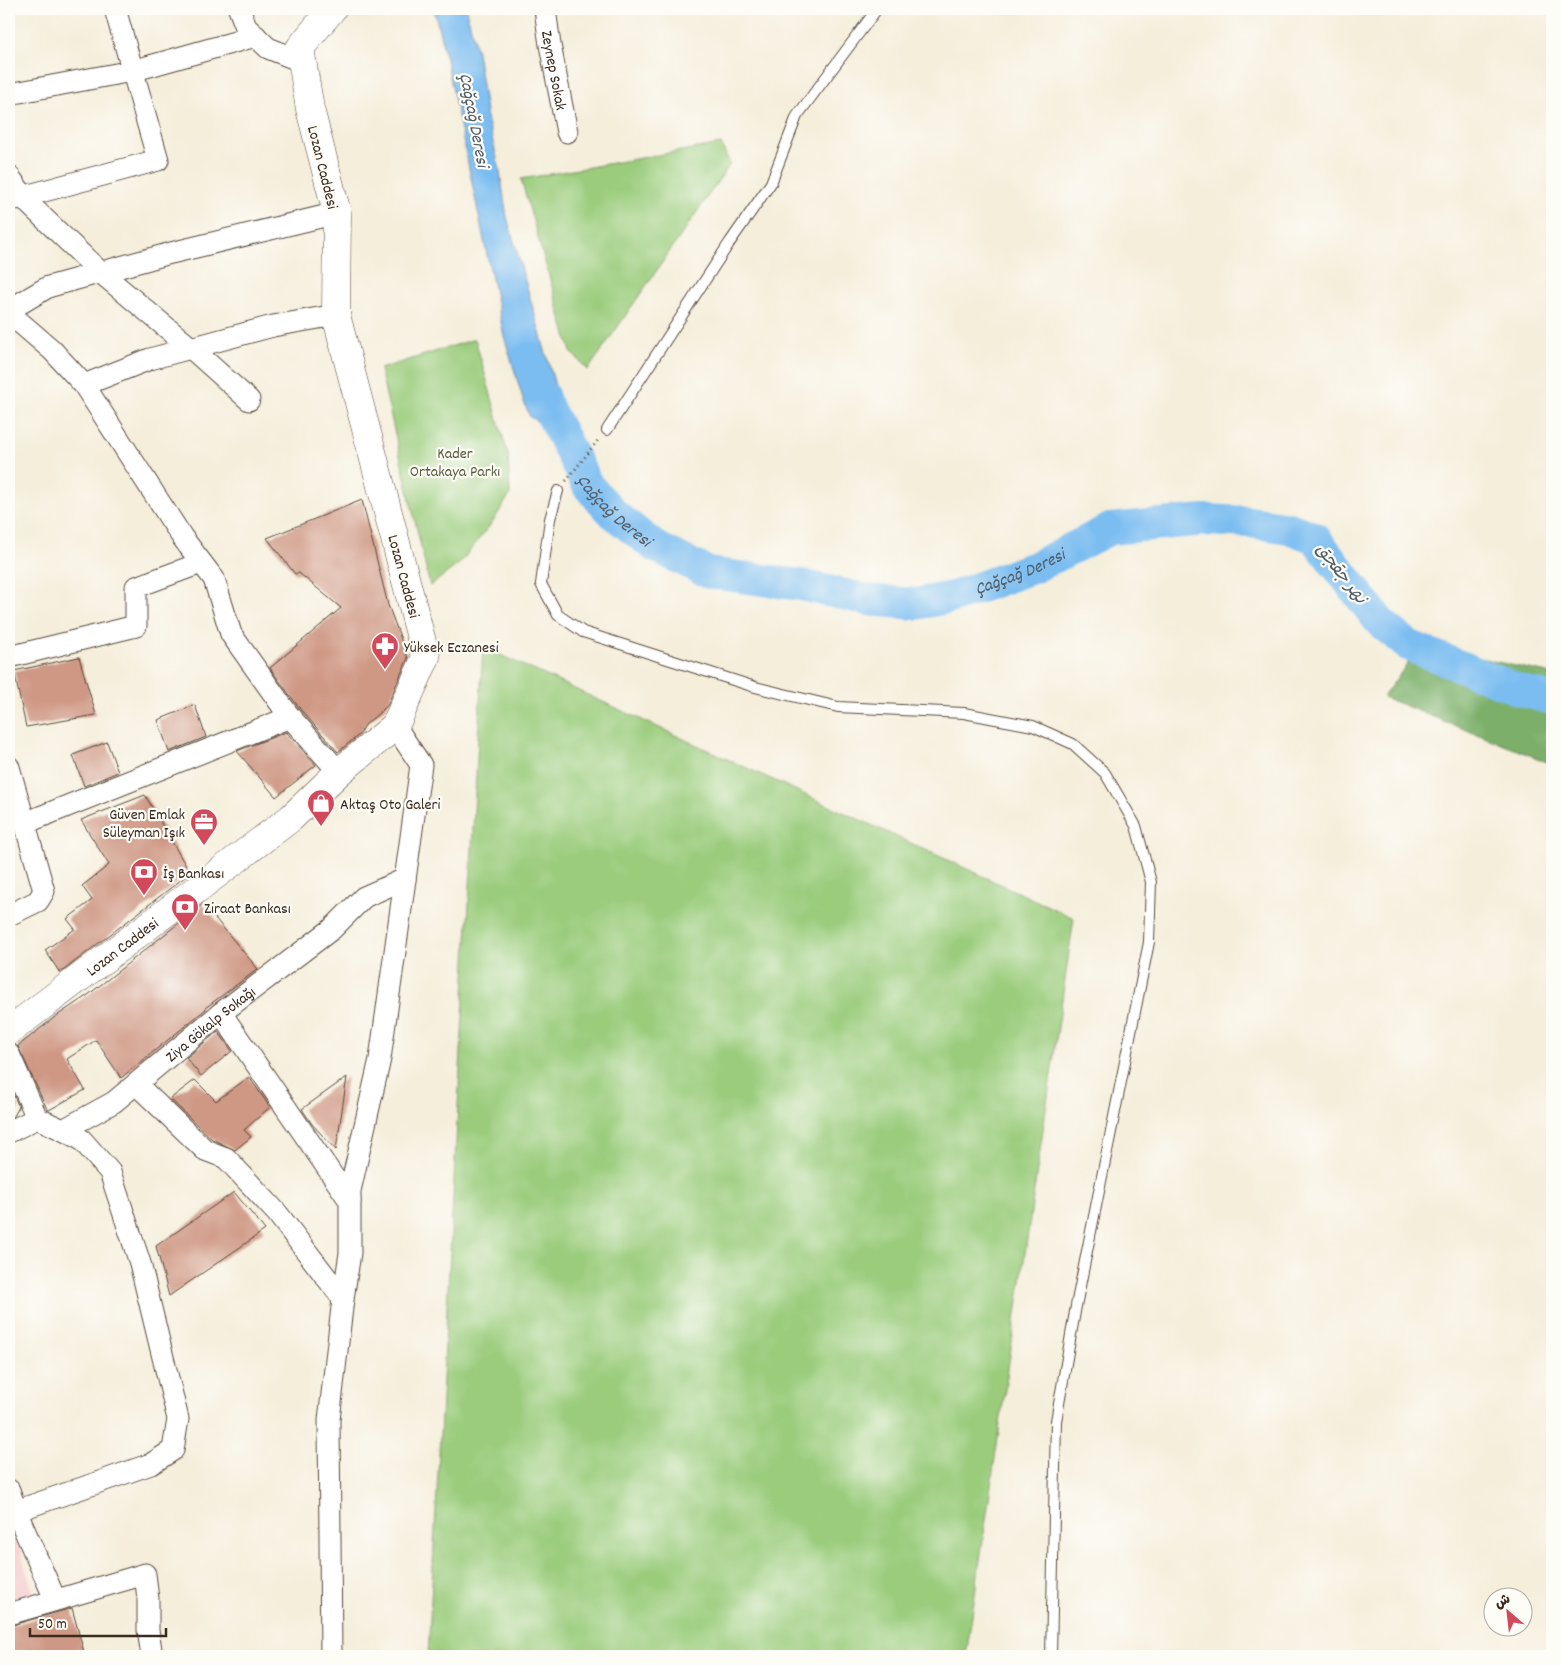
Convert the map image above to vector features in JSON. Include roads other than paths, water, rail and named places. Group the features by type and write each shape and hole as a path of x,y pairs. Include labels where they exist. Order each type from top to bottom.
{"main road":[{"name":"Lozan Caddesi","path":"9,1033 292,818 339,772 395,726 426,658 336,315 337,213 310,109 300,48 332,9"}],"street":[{"path":"16,198 158,160 115,9"},
{"path":"239,9 246,27 268,48 303,62"},
{"name":"Zeynep Sokak","path":"545,9 567,132"},
{"path":"9,94 132,71 256,36"},
{"path":"9,176 16,198 29,204 100,272 191,348 249,400"},
{"path":"337,213 171,253 48,286 9,312 52,350 84,385 182,537 214,579 231,634 290,717 339,772"},
{"path":"84,385 150,359 273,326 336,315"},
{"path":"9,657 136,626 136,587 201,563"},
{"path":"25,823 290,717"},
{"path":"331,1656 329,1420 350,1253 350,1191 380,1059 420,764 395,726"},
{"path":"9,767 44,891 38,901 9,915"},
{"name":"Ziya Gökalp Sokağı","path":"63,1130 114,1102 221,1012 332,929 364,897 405,879"},
{"path":"221,1012 350,1201"},
{"path":"9,1033 37,1118 82,1140 110,1172 140,1263 178,1419 173,1450 151,1464 16,1511"},
{"path":"136,1084 205,1150 226,1158 278,1212 343,1298"},
{"path":"9,1132 37,1118"},
{"path":"9,1490 16,1511 56,1599"},
{"path":"9,1614 145,1574 148,1599 148,1630 152,1656"}],"lane":[{"path":"607,430 730,242 771,184 797,116 876,9"},
{"path":"558,491 550,519 542,584 558,615 583,632 755,687 838,707 964,713 1033,726 1073,744 1106,773 1136,826 1151,882 1149,942 1076,1306 1056,1421 1052,1656"}],"water":[{"path":"434,9 466,9 477,52 487,118 499,166 507,217 556,389 562,435 530,417 504,336"}],"waterway":[{"name":"Çağçağ Deresi","path":"543,395 588,486 615,515 654,546 709,573 802,585 868,600 915,604 953,597 1035,567 1110,529 1204,520 1250,522 1289,528 1315,538 1380,622 1408,645 1519,690 1552,699"}],"place":[{"name":"Yüksek Eczanesi","path":"385,670"},
{"name":"Aktaş Oto Galeri","path":"321,827"},
{"name":"Güven Emlak Süleyman Işık","path":"204,846"},
{"name":"İş Bankası","path":"144,896"},
{"name":"Ziraat Bankası","path":"185,931"}],"park label":[{"name":"Kader Ortakaya Parkı","path":"455,461"}],"water label":[{"name":"نهر جقجق","path":"1342,573"}]}
